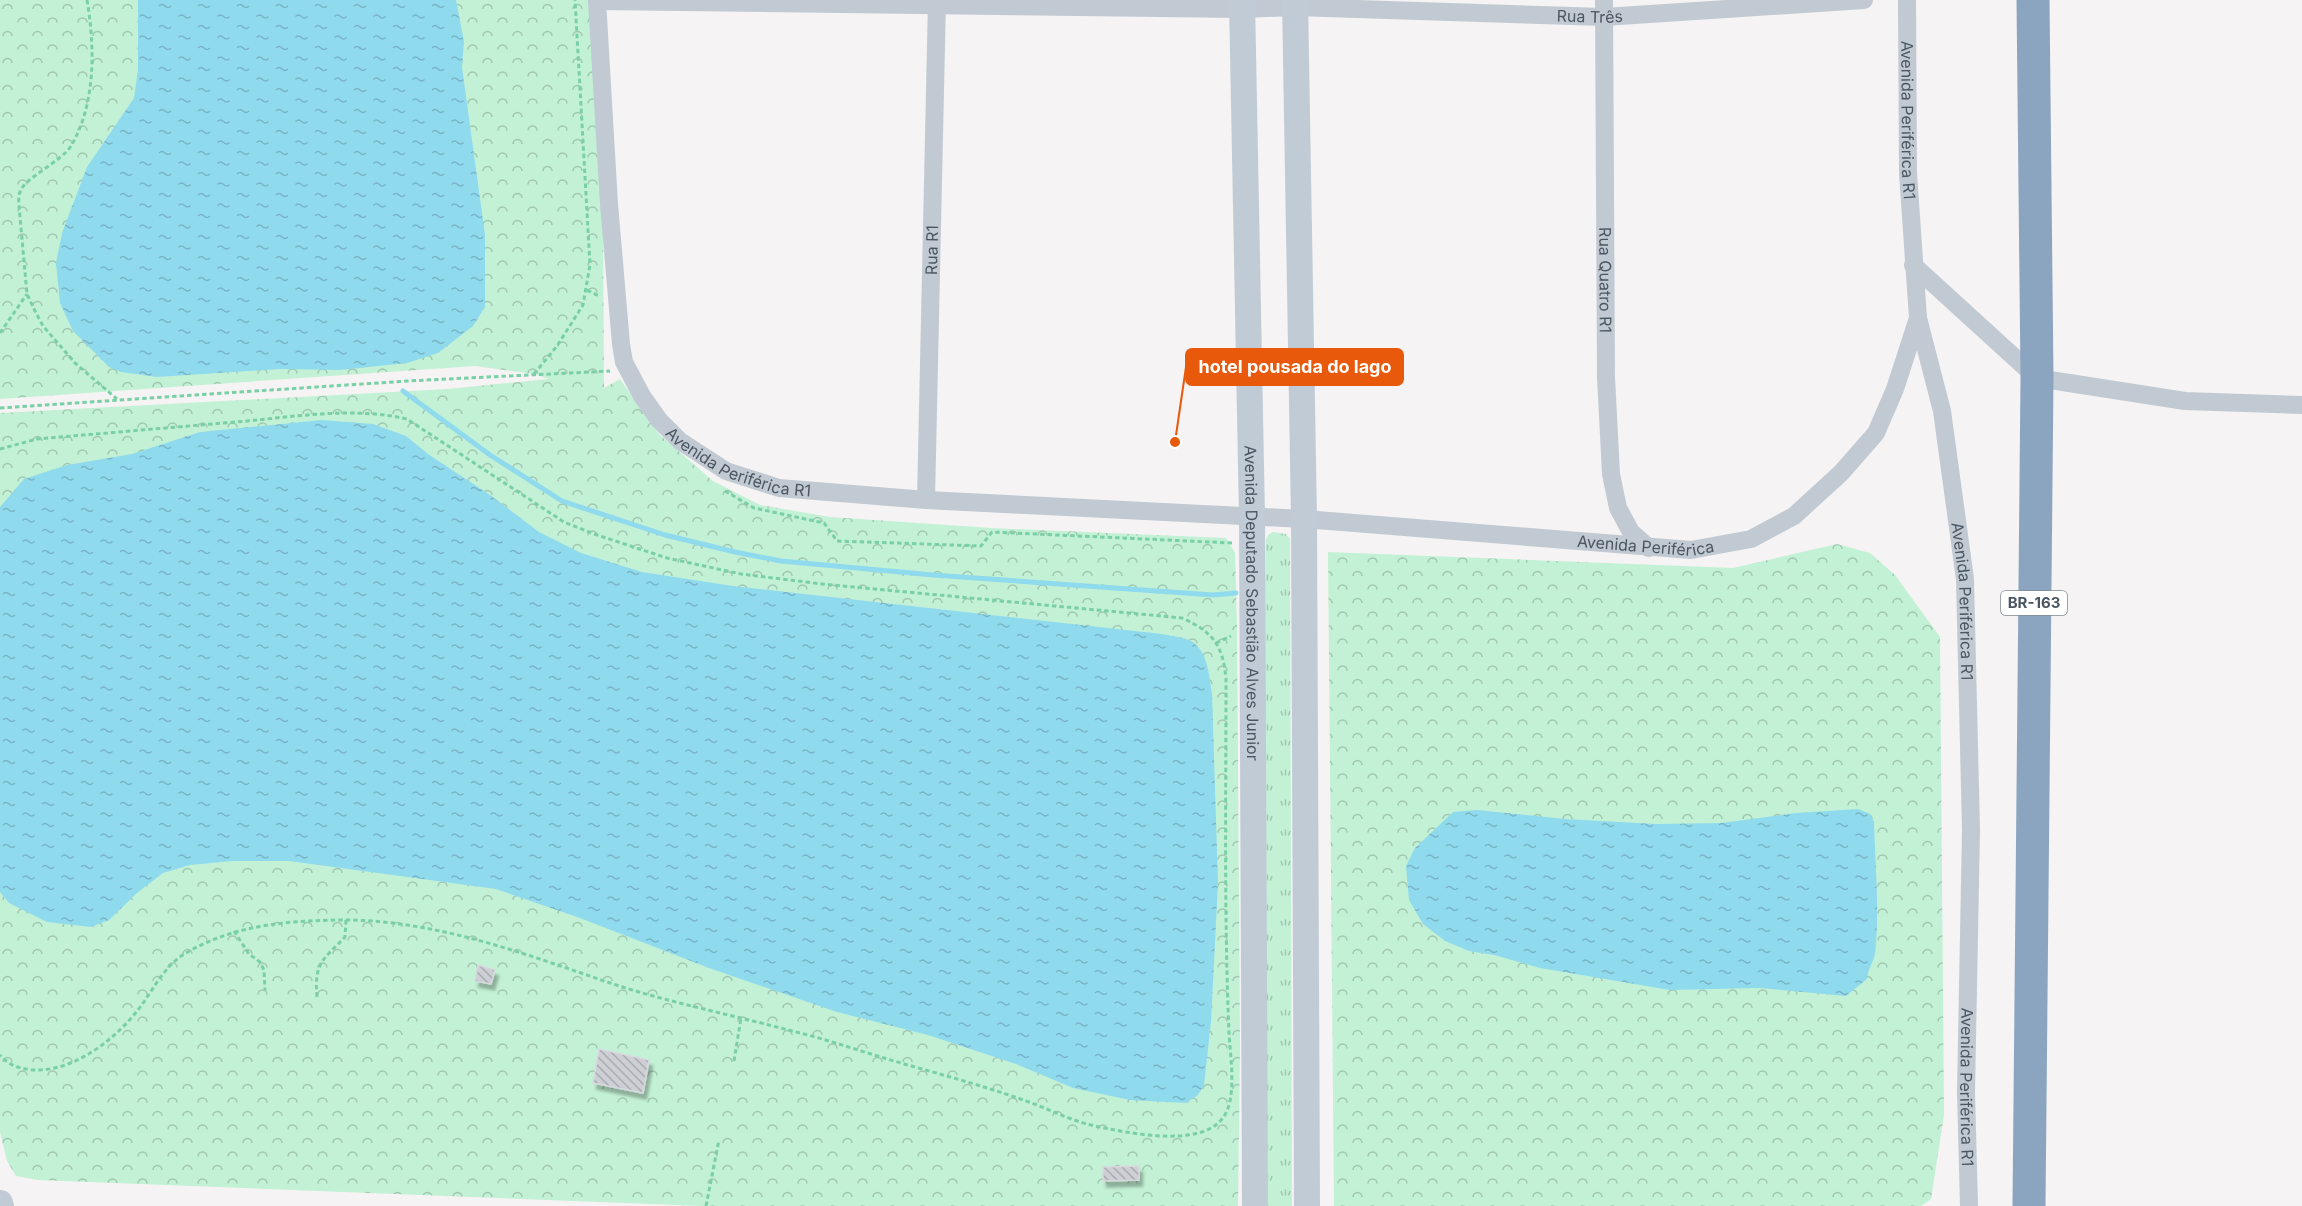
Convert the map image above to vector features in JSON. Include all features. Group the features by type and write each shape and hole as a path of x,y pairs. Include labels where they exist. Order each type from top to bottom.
{"highway":[{"name":"BR-163","path":"2032,1204 2037,378 2033,0"}],"street":[{"name":"Rua Três","path":"597,0 1295,3 1604,8 1864,0"},
{"name":"Avenida Periférica R1","path":"597,0 609,204 624,363 642,396 659,420 680,441 726,471 779,488 926,500 1252,517"},
{"name":"Avenida Periférica R1","path":"1906,0 1908,173 1918,318 1942,411 1965,579 1971,830 1966,1092 1969,1206"},
{"name":"Rua R1","path":"926,500 937,2"},
{"path":"1295,3 1304,519 1307,1206"},
{"name":"Avenida Deputado Sebastião Alves Junior","path":"1242,4 1252,517 1255,1206"},
{"name":"Rua Quatro R1","path":"1604,8 1606,377 1611,474 1618,508 1631,532 1649,548"},
{"path":"1913,265 2037,378 2185,401 2302,405"},
{"name":"Avenida Periférica","path":"1252,517 1304,519 1691,550 1750,539 1794,516 1840,473 1876,433 1895,389 1918,318"}],"path":[{"path":"87,0 92,26 92,58 82,122 70,148 24,185 19,193 27,294 49,334 75,363 118,400"},
{"path":"534,374 557,346 583,305 590,264 575,0"},
{"path":"0,333 27,294"},
{"path":"0,408 534,374 608,372 624,363"},
{"path":"0,449 37,440 287,417 390,415 406,419 564,522 667,558 741,574 811,583 1182,618 1209,633 1224,659 1231,1075 1230,1102 1226,1115 1219,1123 1194,1135 1176,1137 1091,1125 1027,1101 965,1082 798,1032 615,984 515,949 413,927 363,920 263,924 234,931 180,956 137,1011 110,1038 82,1058 52,1070 29,1070 8,1064 0,1055"},
{"path":"317,997 316,980 320,964 330,950 345,937 346,920"},
{"path":"234,931 249,954 260,962 264,970 265,990"},
{"path":"734,1061 741,1018"},
{"path":"706,1206 719,1140"}],"green space":[{"path":"0,0 589,0 603,227 604,388 620,379 659,434 713,481 760,505 830,517 991,528 1226,538 1235,553 1237,625 1240,1046 1238,1206 701,1206 38,1180 16,1176 7,1161 0,1132 0,413 448,389 549,379 534,374 475,366 0,399"},
{"path":"1273,532 1286,534 1290,539 1292,1206 1268,1206 1262,737 1266,540"},
{"path":"1837,544 1870,553 1895,575 1940,637 1944,1115 1931,1199 1921,1206 1334,1206 1328,552 1733,568"}],"water":[{"path":"138,0 456,0 464,42 462,67 485,235 485,307 473,326 438,353 407,363 340,370 281,369 157,377 121,372 109,367 73,331 60,303 56,263 62,233 87,167 134,98 138,70"},
{"path":"322,420 373,424 406,436 539,532 581,553 642,572 733,586 1162,634 1191,641 1197,645 1209,672 1212,693 1218,883 1211,1022 1204,1085 1198,1095 1186,1103 1130,1100 1073,1088 1016,1064 928,1035 837,1012 709,968 580,918 496,889 289,861 232,861 190,865 163,873 137,893 109,920 91,927 47,922 9,903 0,892 0,507 24,479 67,465 132,454 200,432"},
{"path":"1858,809 1870,814 1874,822 1876,937 1874,956 1867,979 1846,996 1760,988 1670,990 1540,968 1494,955 1469,951 1445,941 1423,924 1409,900 1406,866 1415,848 1453,812 1477,810 1565,819 1656,824 1721,823 1796,813"}],"building":[{"path":"478,965 495,970 491,984 475,981"},
{"path":"599,1049 649,1060 643,1093 593,1083"},
{"path":"1139,1166 1139,1180 1103,1181 1103,1167"}],"waterway":[{"path":"403,391 490,455 562,501 665,535 735,552 781,561 933,575 1213,595 1236,593"}],"place":[{"name":"hotel pousada do lago","path":"1175,442"}]}
